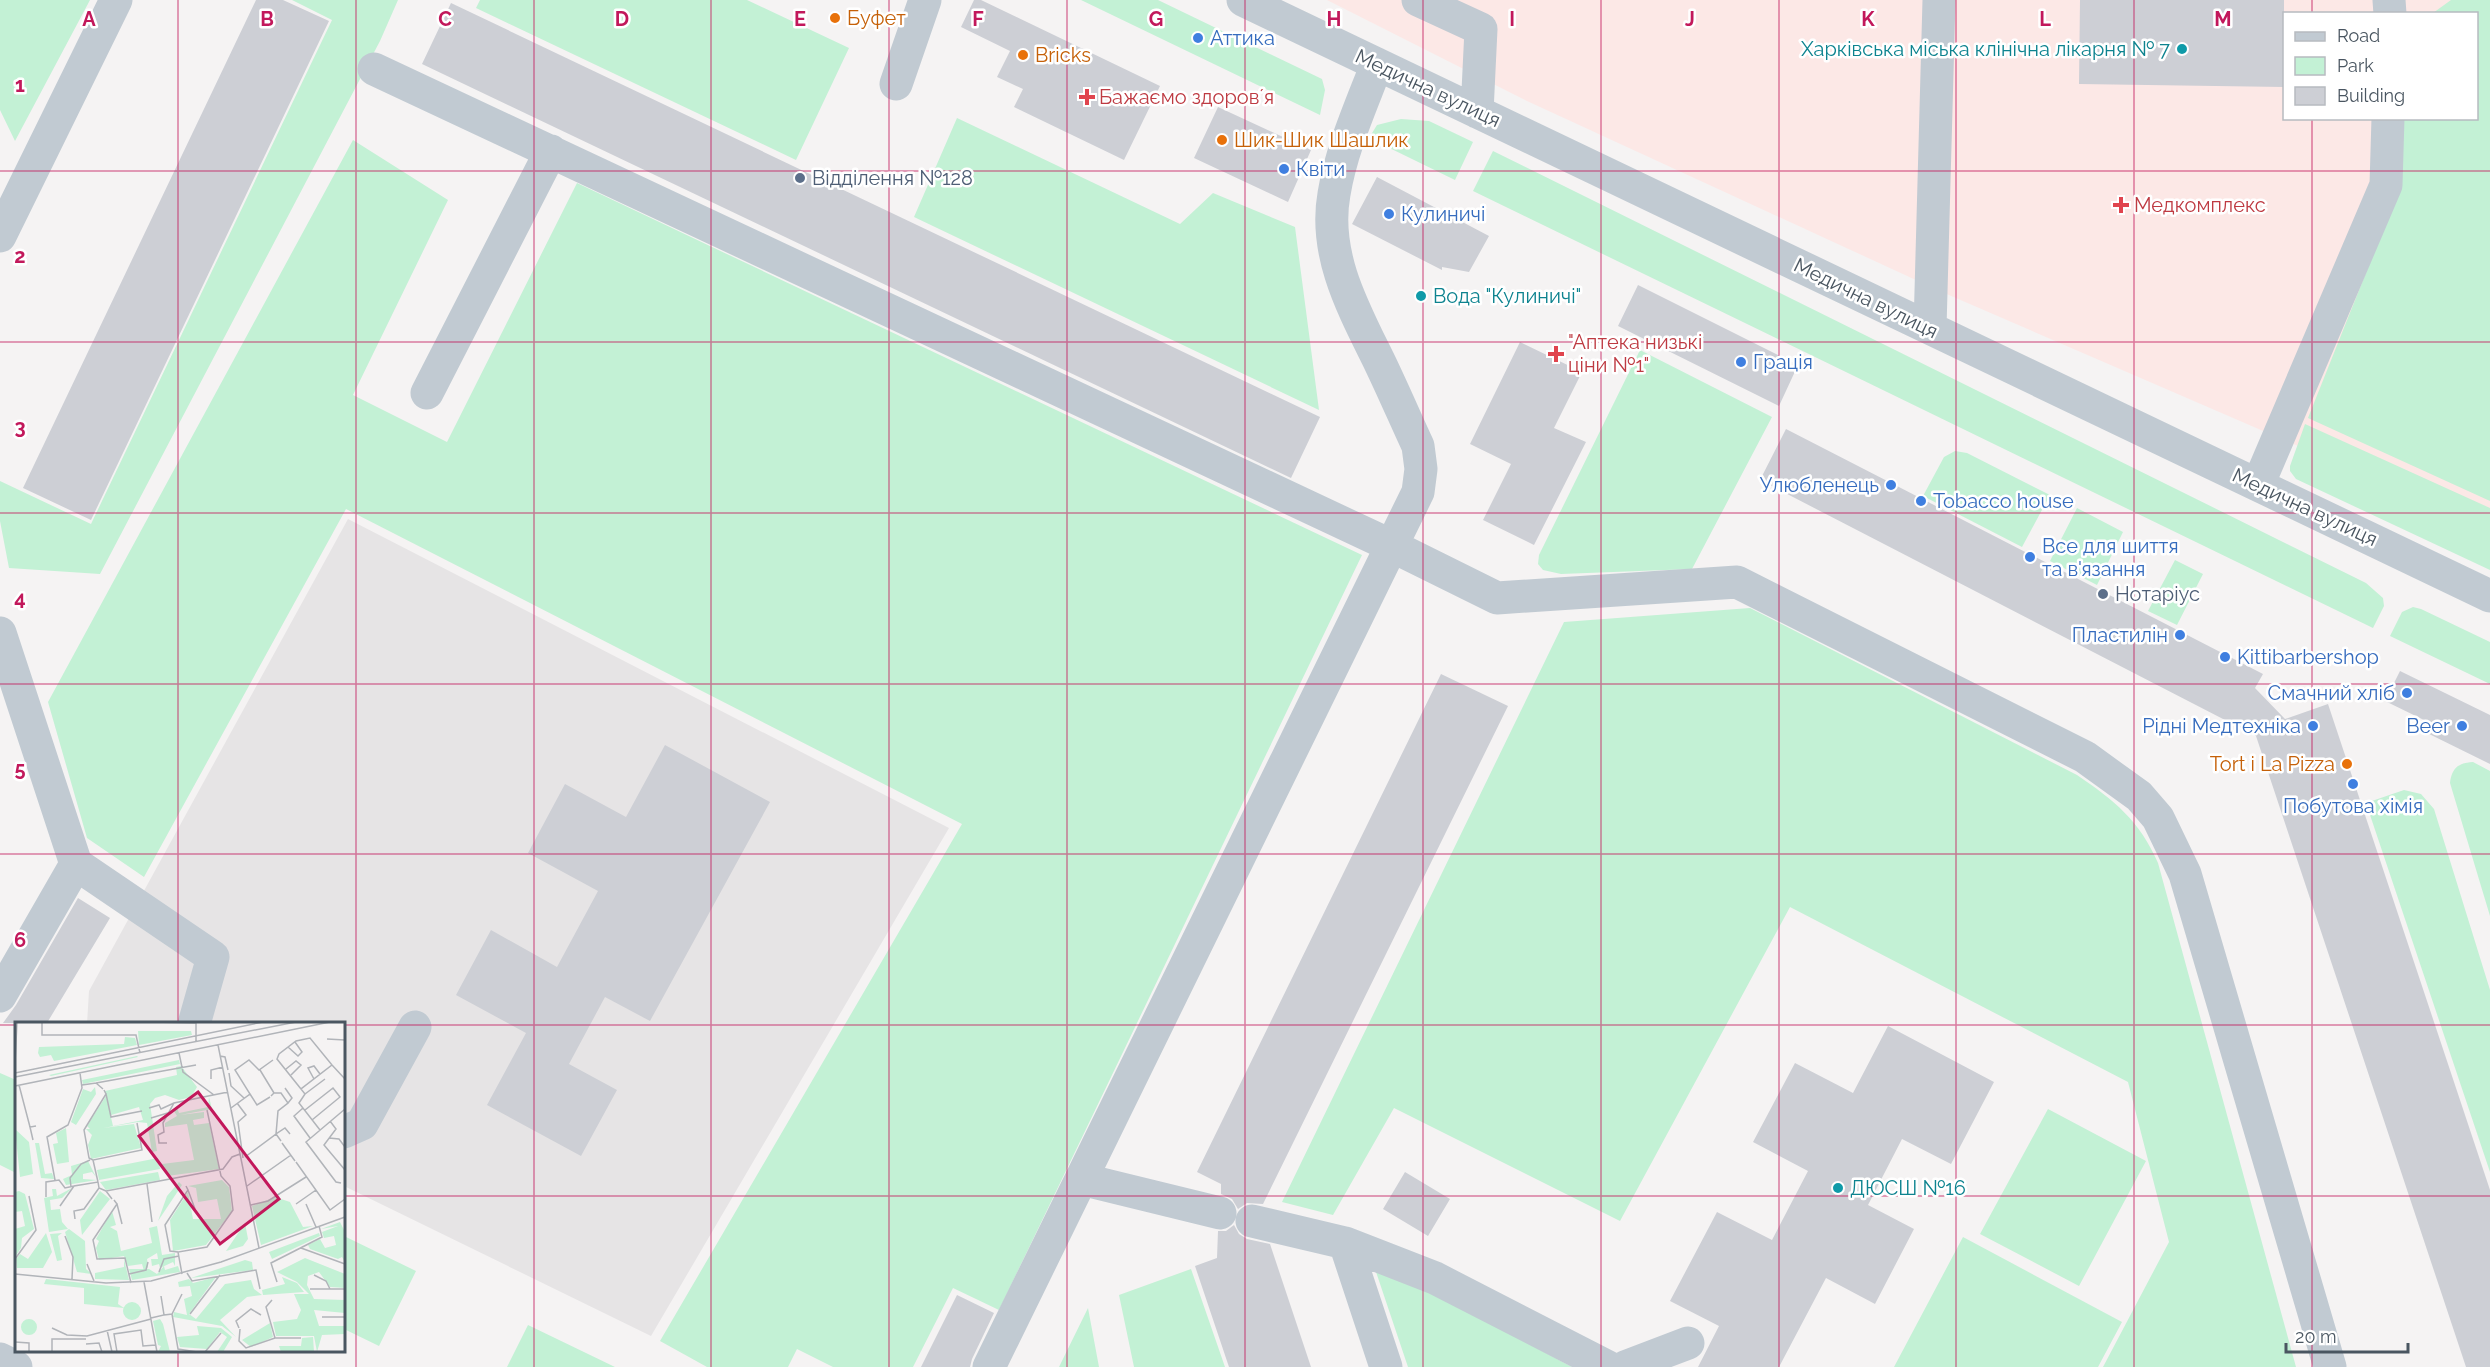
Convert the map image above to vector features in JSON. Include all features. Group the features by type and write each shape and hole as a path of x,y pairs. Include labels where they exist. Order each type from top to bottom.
{"street":[{"path":"0,236 116,0"},
{"path":"896,84 926,0"},
{"name":"Медична вулиця","path":"1243,0 2490,596"},
{"path":"1419,0 1481,15 1477,112"},
{"path":"1929,328 1939,0"},
{"path":"989,1367 1418,492 1421,469 1418,446 1353,309 1337,264 1331,227 1334,194 1348,141 1377,64"},
{"path":"374,69 1392,546 1497,598 1737,582 2085,757 2139,796 2158,818 2170,839 2197,910 2330,1367"},
{"path":"2258,485 2386,185 2388,120"},
{"path":"427,393 551,151"},
{"path":"0,633 76,864 213,957 194,1022"},
{"path":"0,996 76,864"},
{"path":"345,1132 362,1124 415,1027"},
{"path":"1081,1179 1220,1213"},
{"path":"1252,1221 1345,1243 1435,1278 1608,1367"},
{"path":"1345,1243 1386,1367"},
{"path":"1625,1367 1688,1342"},
{"path":"0,1359 16,1367"}],"shaded area":[{"name":"Медкомплекс","path":"1327,0 2490,0 2490,529 1942,292 1527,101"},
{"path":"348,519 949,828 651,1336 345,1186 345,1022 87,1022 89,991"}],"green space":[{"path":"0,0 90,0 15,141 0,110"},
{"path":"292,0 398,0 380,41 100,574 9,568 0,521 0,481 91,524 332,20"},
{"path":"480,0 747,0 849,48 796,160 476,8"},
{"path":"1081,0 1158,0 1322,79 1325,90 1320,115"},
{"path":"2451,0 2490,0 2490,501 2308,418 2401,185 2402,120 2478,120 2478,12 2434,12"},
{"path":"957,118 1180,224 1213,193 1295,227 1319,410 914,217"},
{"path":"1401,119 1429,121 1473,142 1455,180 1369,138 1377,125"},
{"path":"353,140 448,200 353,395 447,442 577,183 1362,555 999,1310 953,1288 913,1367 833,1367 797,1349 788,1367 707,1367 660,1341 962,824 346,509 144,877 87,838 48,702"},
{"path":"1493,151 2366,583 2383,598 2384,606 2373,628 1473,191"},
{"path":"1640,350 1772,417 1692,569 1561,574 1543,570 1538,564 1539,555"},
{"path":"2305,424 2490,508 2490,570 2296,479 2290,471 2290,466"},
{"path":"1955,451 1967,453 2050,495 2022,547 1923,496 1944,457"},
{"path":"2077,508 2123,532 2097,585 2050,561"},
{"path":"2175,560 2203,574 2177,625 2148,611"},
{"path":"2413,607 2490,642 2490,684 2390,636 2402,612"},
{"path":"1750,608 2077,775 2103,793 2125,813 2143,835 2158,863 2296,1367 2103,1367 2169,1242 2128,1082 1790,907 1620,1221 1394,1108 1333,1215 1282,1202 1564,622"},
{"path":"2473,762 2490,771 2490,916 2450,783 2457,767"},
{"path":"2404,790 2421,794 2434,809 2490,990 2490,1172 2366,803"},
{"path":"0,1073 15,1080 15,1172 0,1165"},
{"path":"2048,1109 2146,1161 2079,1286 1980,1234"},
{"path":"345,1236 416,1271 379,1346 345,1329"},
{"path":"1963,1237 2122,1322 2098,1367 1894,1367"},
{"path":"1372,1260 1572,1367 1408,1367"},
{"path":"1191,1269 1225,1367 1134,1367 1119,1295"},
{"path":"1088,1308 1099,1367 1059,1367"},
{"path":"528,1325 615,1367 507,1367"}],"building":[{"path":"256,0 283,0 329,21 91,520 23,488"},
{"path":"974,0 981,0 1160,86 1124,160 1014,107 1023,89 997,77 1010,51 961,27"},
{"name":"Харківська міська клінічна лікарня № 7","path":"2080,0 2284,0 2283,87 2079,84"},
{"path":"451,3 1320,417 1291,478 422,64"},
{"path":"1218,107 1311,150 1288,202 1194,158"},
{"path":"1377,177 1489,236 1469,272 1442,267 1442,270 1352,224"},
{"path":"1638,285 1798,365 1779,406 1618,326"},
{"path":"1520,342 1582,372 1554,428 1586,442 1534,545 1483,520 1511,464 1470,444"},
{"path":"1786,429 2263,674 2255,688 2285,719 2328,704 2490,1190 2490,1367 2466,1367 2256,736 1760,480"},
{"path":"2400,671 2490,715 2490,764 2421,730 2426,721 2385,701"},
{"path":"1441,674 1508,706 1263,1204 1247,1203 1238,1209 1232,1199 1221,1194 1221,1184 1197,1172"},
{"path":"665,745 770,802 650,1021 605,997 569,1064 617,1090 581,1156 487,1105 526,1033 456,995 491,930 557,967 598,891 528,853 565,784 626,817"},
{"path":"78,898 110,918 48,1022 3,1023 16,1005"},
{"name":"ДЮСШ №16","path":"1888,1026 1994,1082 1951,1164 1902,1139 1868,1205 1914,1229 1875,1304 1826,1278 1779,1367 1698,1367 1719,1326 1670,1301 1717,1212 1772,1240 1808,1171 1753,1142 1795,1063 1853,1093"},
{"path":"1405,1172 1450,1199 1428,1236 1383,1209"},
{"path":"1234,1225 1239,1234 1247,1239 1270,1244 1311,1367 1229,1367 1195,1266 1217,1258 1218,1231 1226,1231"},
{"path":"957,1295 994,1313 970,1367 921,1367"}],"place":[{"name":"Буфет","path":"835,18"},
{"name":"Аттика","path":"1198,38"},
{"name":"Харківська міська клінічна лікарня № 7","path":"2182,49"},
{"name":"Bricks","path":"1023,55"},
{"name":"Бажаємо здоровʼя","path":"1087,97"},
{"name":"Шик-Шик Шашлик","path":"1222,140"},
{"name":"Квіти","path":"1284,169"},
{"name":"Відділення №128","path":"800,178"},
{"name":"Медкомплекс","path":"2121,205"},
{"name":"Кулиничі","path":"1389,214"},
{"name":"Вода \"Кулиничі\"","path":"1421,296"},
{"name":"\"Аптека низькі ціни №1\"","path":"1556,354"},
{"name":"Грація","path":"1741,362"},
{"name":"Улюбленець","path":"1891,485"},
{"name":"Tobacco house","path":"1921,501"},
{"name":"Все для шиття та в'язання","path":"2030,557"},
{"name":"Нотаріус","path":"2103,594"},
{"name":"Пластилін","path":"2180,635"},
{"name":"Kittibarbershop","path":"2225,657"},
{"name":"Смачний хліб","path":"2407,693"},
{"name":"Рідні Медтехніка","path":"2313,726"},
{"name":"Beer","path":"2462,726"},
{"name":"Tort i La Pizza","path":"2347,764"},
{"name":"Побутова хімія","path":"2353,784"},
{"name":"ДЮСШ №16","path":"1838,1188"}]}
